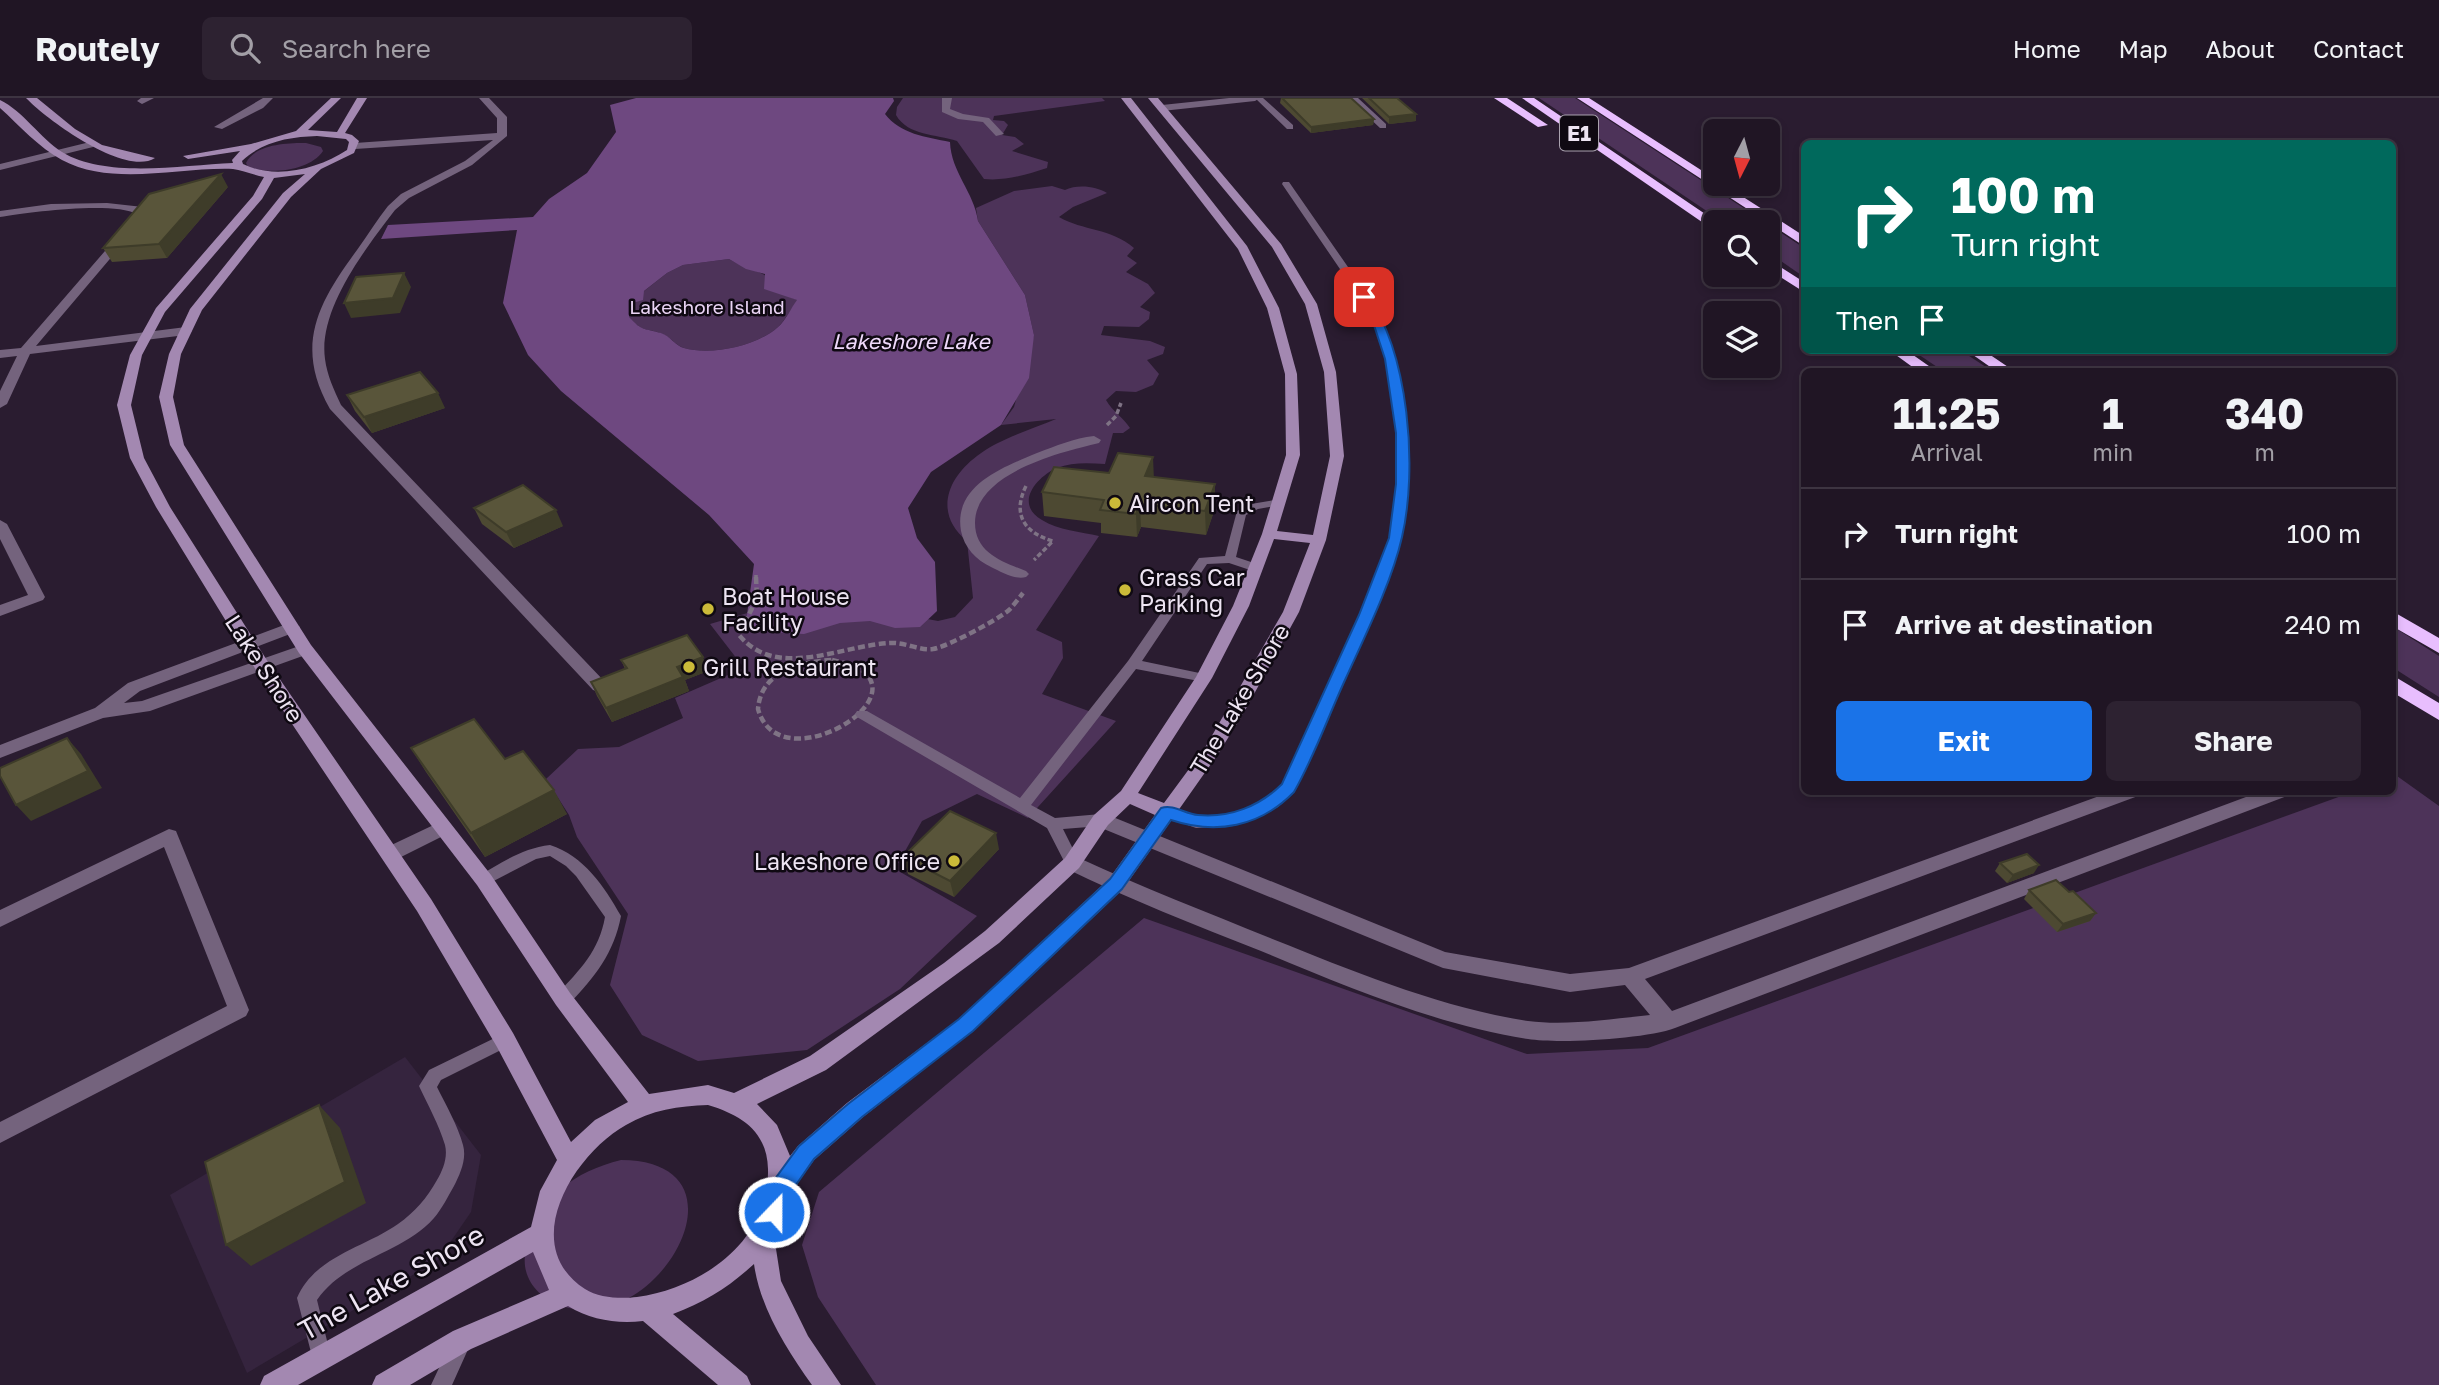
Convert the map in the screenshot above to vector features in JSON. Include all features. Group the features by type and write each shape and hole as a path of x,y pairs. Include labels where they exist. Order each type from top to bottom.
{"highway":[{"path":"1499,98 1572,143 1631,169"},
{"name":"E1","path":"1527,98 1703,220"},
{"name":"E1","path":"1582,98 1801,240"},
{"path":"1780,271 1801,286"},
{"path":"1902,354 1923,368"},
{"path":"1979,354 2001,368"},
{"path":"2396,620 2439,647"},
{"path":"2396,685 2439,713"}],"street":[{"path":"31,98 90,145 118,155 162,158 207,155 254,147 299,134 340,134 354,141 355,146"},
{"path":"219,127 260,106 268,98"},
{"path":"299,134 336,98"},
{"path":"340,134 362,98"},
{"path":"484,98 502,117 502,136 490,148 454,172 401,198 340,282 321,315 316,340 323,382 335,406 599,686"},
{"path":"947,98 945,110 961,117 986,120 999,134"},
{"name":"The Lake Shore","path":"736,1103 776,1086 818,1063 951,969 992,937 1072,863 1101,820 1127,796 1204,678 1241,606 1256,568 1281,502 1293,455 1291,374 1273,308 1243,248 1126,98"},
{"path":"1157,103 1257,98"},
{"path":"1353,98 1383,126"},
{"path":"0,103 59,154 77,163 132,169 238,166"},
{"name":"The Lake Shore","path":"779,1190 806,1153 855,1110 966,1025 1116,884 1212,750 1291,612 1319,540 1337,456 1330,372 1311,304 1277,246 1157,103"},
{"path":"254,147 237,160 238,166 244,171 270,175 317,168 345,157 387,149 502,136"},
{"path":"0,158 78,137"},
{"path":"0,167 90,145"},
{"path":"355,146 387,149 490,148"},
{"path":"345,157 355,146"},
{"path":"30,149 42,158"},
{"name":"Lake Shore","path":"317,168 287,195 196,309 175,354 166,397 177,444 305,649 484,880 563,999 644,1105"},
{"name":"Lake Shore","path":"270,175 258,197 160,311 136,355 124,405 137,458 163,507 262,666 424,905 505,1040 569,1160"},
{"path":"0,214 121,206 139,209 143,214 26,350 0,404"},
{"path":"0,354 186,331"},
{"path":"1021,574 983,556 974,545 967,525 970,503 980,490 1006,471 1056,451 1065,444 1094,440"},
{"path":"0,524 37,597 0,611"},
{"path":"1269,534 1319,540"},
{"path":"101,712 118,696 134,687 292,627"},
{"path":"0,752 101,712 144,707 305,649"},
{"path":"223,653 232,676"},
{"path":"1101,820 1443,960 1570,983 1630,976 2121,795"},
{"path":"1072,863 1116,884 1353,981 1450,1011 1529,1030 1598,1030 1668,1022 2270,795"},
{"path":"1127,796 1167,812"},
{"path":"390,853 442,828"},
{"path":"0,919 169,836 239,1010 0,1133"},
{"path":"1630,976 1668,1022"},
{"path":"708,1095 736,1103 753,1114 767,1128 777,1146 781,1167 774,1212 762,1234 741,1261 714,1283 682,1301 649,1310 619,1311 592,1305 569,1293 554,1277 545,1257 541,1234 545,1209 554,1184 569,1160 603,1127 644,1105 676,1096 708,1095"},
{"name":"The Lake Shore","path":"273,1385 541,1234"},
{"path":"762,1234 769,1283 799,1345 828,1385"},
{"path":"385,1385 462,1340 569,1293"},
{"path":"649,1310 738,1385"}],"lane":[{"path":"1257,98 1290,127"},
{"path":"1167,812 1196,822 1234,820 1273,803 1289,788 1367,615 1395,538 1403,484 1402,446 1391,359 1377,316 1286,184"},
{"path":"1230,559 1241,513 1255,506 1281,502"},
{"path":"1021,807 1133,664 1203,561 1211,558 1230,559 1256,568"},
{"path":"1133,664 1204,678"},
{"path":"862,714 1053,824 1101,820"},
{"path":"1053,824 1072,863"},
{"path":"484,880 540,851 554,851 573,861 613,916 610,939 597,963 563,999"},
{"path":"321,1357 307,1298 312,1290 337,1267 404,1231 428,1211 453,1169 456,1147 428,1086 431,1080 435,1075 505,1040"},
{"path":"441,1385 462,1340"}],"path":[{"path":"1094,440 1116,416 1122,403"},
{"path":"756,575 757,598 739,635 745,647 762,656 813,656 887,642 913,644 931,650 954,641 1008,611 1026,589 1021,574 1053,541 1042,539 1028,531 1020,519 1018,502 1030,482"},
{"path":"832,660 855,666 870,678 873,690 871,702 862,714 848,726 829,734 808,738 788,737 772,731 761,721 756,709 758,695 780,672 797,665 832,660"}],"shaded area":[{"path":"405,1057 481,1155 471,1212 438,1260 247,1373 170,1195"}],"green space":[{"path":"903,98 1102,98 1105,101 994,116 993,120 1004,121 1008,125 1002,135 1015,137 1024,144 1012,151 1048,162 1047,168 1039,171 1016,177 984,179 957,141 915,131 901,122 896,115 897,107"},
{"path":"1539,98 1575,98 1703,182 1703,196 1725,196 1747,210 1705,210"},
{"path":"306,143 321,147 323,151 317,158 299,167 267,171 248,167 246,163 264,148"},
{"path":"1052,186 1065,190 1086,187 1107,193 1073,207 1059,217 1116,237 1134,248 1127,256 1137,263 1126,272 1148,284 1155,293 1140,307 1150,312 1149,319 1139,327 1104,326 1101,335 1150,341 1165,347 1163,354 1147,360 1159,374 1153,385 1136,392 1116,391 1106,400 1130,428 1123,433 1113,433 1105,464 1074,464 1057,468 1036,484 1029,499 1034,514 1042,520 1055,526 1099,536 1036,630 1062,642 1063,658 1042,694 1116,721 1028,818 977,794 922,821 895,869 977,916 900,989 807,1050 698,1061 642,1035 610,985 628,914 577,837 569,815 546,779 578,749 619,747 683,718 675,698 744,668 710,624 761,609 901,614 938,621 955,617 973,598 967,541 957,531 948,509 951,487 966,465 986,450 1056,419 1001,425 1014,407 1034,335 1025,295 978,221 976,208 1014,191"},
{"path":"1780,232 1801,246 1801,275 1780,260"},
{"name":"Lakeshore Island","path":"729,259 763,274 783,292 798,300 781,324 769,334 733,348 695,350 681,347 661,333 640,327 628,317 629,303 667,273 683,265"},
{"path":"1918,354 1966,354 1987,368 1939,368"},
{"path":"2396,629 2439,656 2439,697 2396,670"},
{"path":"2396,776 2439,806 2439,1385 876,1385 818,1297 802,1245 819,1192 1144,918 1527,1054 1648,1048 2344,795 2396,795"},
{"path":"621,1160 662,1168 683,1188 688,1215 678,1246 658,1275 630,1297 597,1309 554,1303 534,1287 526,1273 525,1255 529,1242 560,1190 589,1171"}],"water":[{"name":"Lakeshore Lake","path":"636,98 893,98 894,101 885,114 891,121 914,134 950,142 954,163 972,201 978,221 1025,295 1034,335 1029,378 1001,425 931,472 908,508 917,538 935,562 937,611 920,627 895,628 870,621 840,623 804,634 749,631 746,622 754,564 709,515 561,391 528,355 503,303 517,230 381,239 388,225 533,217 549,199 587,173 616,132 610,105","holes":["729,259 746,269 765,274 764,289 797,300 781,324 769,334 746,344 707,351 681,347 667,336 641,327 629,317 629,304 643,300 644,291 667,273 683,265"]}],"building":[{"path":"1282,98 1351,98 1374,119 1311,127"},
{"path":"1369,98 1397,98 1416,114 1389,117"},
{"path":"221,174 159,244 103,248 149,194"},
{"path":"404,273 393,298 344,303 356,277"},
{"path":"420,372 438,393 364,417 347,395"},
{"path":"1118,453 1153,457 1145,476 1215,484 1205,511 1140,504 1136,514 1100,510 1104,500 1042,492 1054,467 1109,473"},
{"path":"523,485 556,510 506,532 474,508"},
{"path":"687,635 703,657 677,667 683,677 606,708 591,682 627,668 621,660"},
{"path":"474,719 505,759 523,751 554,790 471,833 411,748"},
{"path":"67,738 88,771 16,805 0,776 0,768"},
{"path":"950,811 996,833 950,881 903,857"},
{"path":"2027,854 2039,865 2013,875 2000,863"},
{"path":"2056,880 2069,892 2073,891 2096,913 2063,924 2029,890"},
{"path":"319,1105 345,1182 226,1245 205,1162"}],"place":[{"name":"Aircon Tent","path":"1115,503"},
{"name":"Grass Car Parking","path":"1125,590"},
{"name":"Boat House Facility","path":"708,609"},
{"name":"Grill Restaurant","path":"689,667"},
{"name":"Lakeshore Office","path":"954,861"}],"route":[{"path":"774,1212 779,1190 806,1153 855,1110 966,1025 1116,884 1167,812 1196,822 1234,820 1273,803 1289,788 1367,615 1395,538 1403,484 1402,433 1391,359 1377,316 1364,297"}]}
